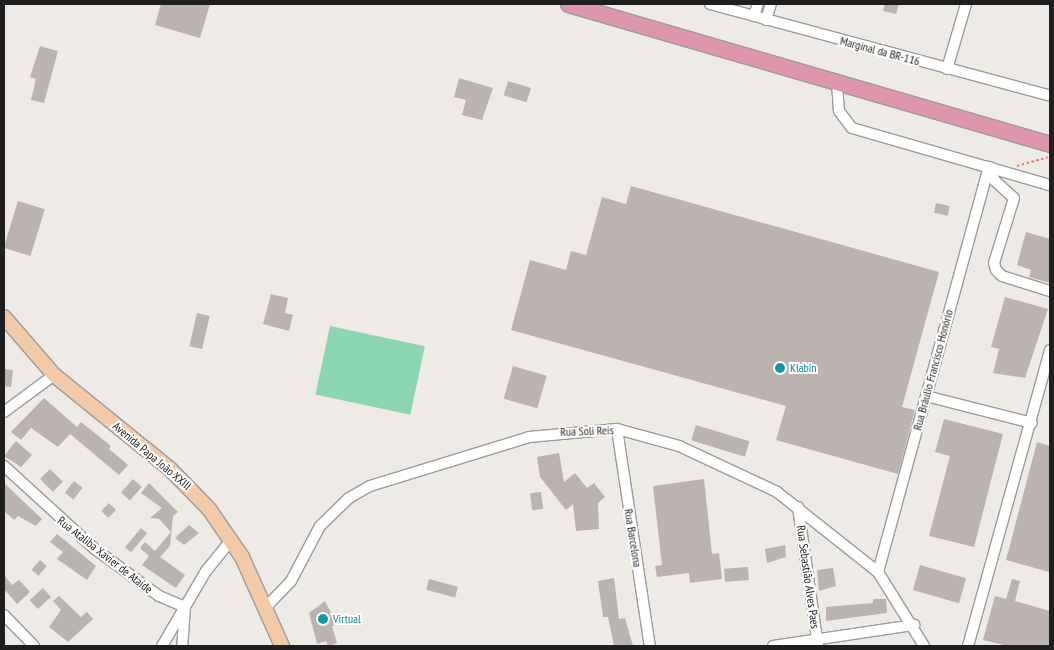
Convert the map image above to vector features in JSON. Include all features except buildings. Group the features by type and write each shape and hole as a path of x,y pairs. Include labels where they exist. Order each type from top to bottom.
{"highway":[{"path":"568,4 837,84 1050,144"}],"main road":[{"name":"Avenida Papa João XXIII","path":"4,317 54,375 176,475 232,540 266,607 282,646"}],"street":[{"name":"Marginal da BR-116","path":"710,4 1050,96"},
{"path":"754,16 758,4"},
{"path":"766,20 771,4"},
{"path":"947,69 966,4"},
{"path":"837,84 839,111 852,128 1050,185"},
{"path":"989,167 995,181 1014,198 994,263 996,270 1002,276 1050,291"},
{"name":"Rua Bráulio Francisco Honório","path":"878,572 989,167"},
{"path":"968,646 1032,423 1050,350"},
{"path":"4,412 54,375"},
{"path":"926,396 1032,423"},
{"name":"Rua Soli Reis","path":"266,607 290,581 320,526 348,499 370,486 529,437 617,429 708,458 762,483 798,507 878,572 914,625 924,646"},
{"name":"Rua Barcelona","path":"617,429 650,646"},
{"name":"Rua Ataliba Xavier de Ataíde","path":"4,466 94,549 159,596 185,607"},
{"name":"Rua Sebastião Alves Paes","path":"798,507 818,643"},
{"path":"162,646 185,607 232,540"},
{"path":"182,646 185,607"},
{"path":"4,615 34,646"},
{"path":"773,646 818,643 914,625"}],"path":[{"path":"1007,172 1026,160 1050,156"}],"green space":[{"path":"330,326 425,346 410,415 315,394"}],"place":[{"name":"Klabin","path":"780,368"},
{"name":"Virtual","path":"323,619"}]}
